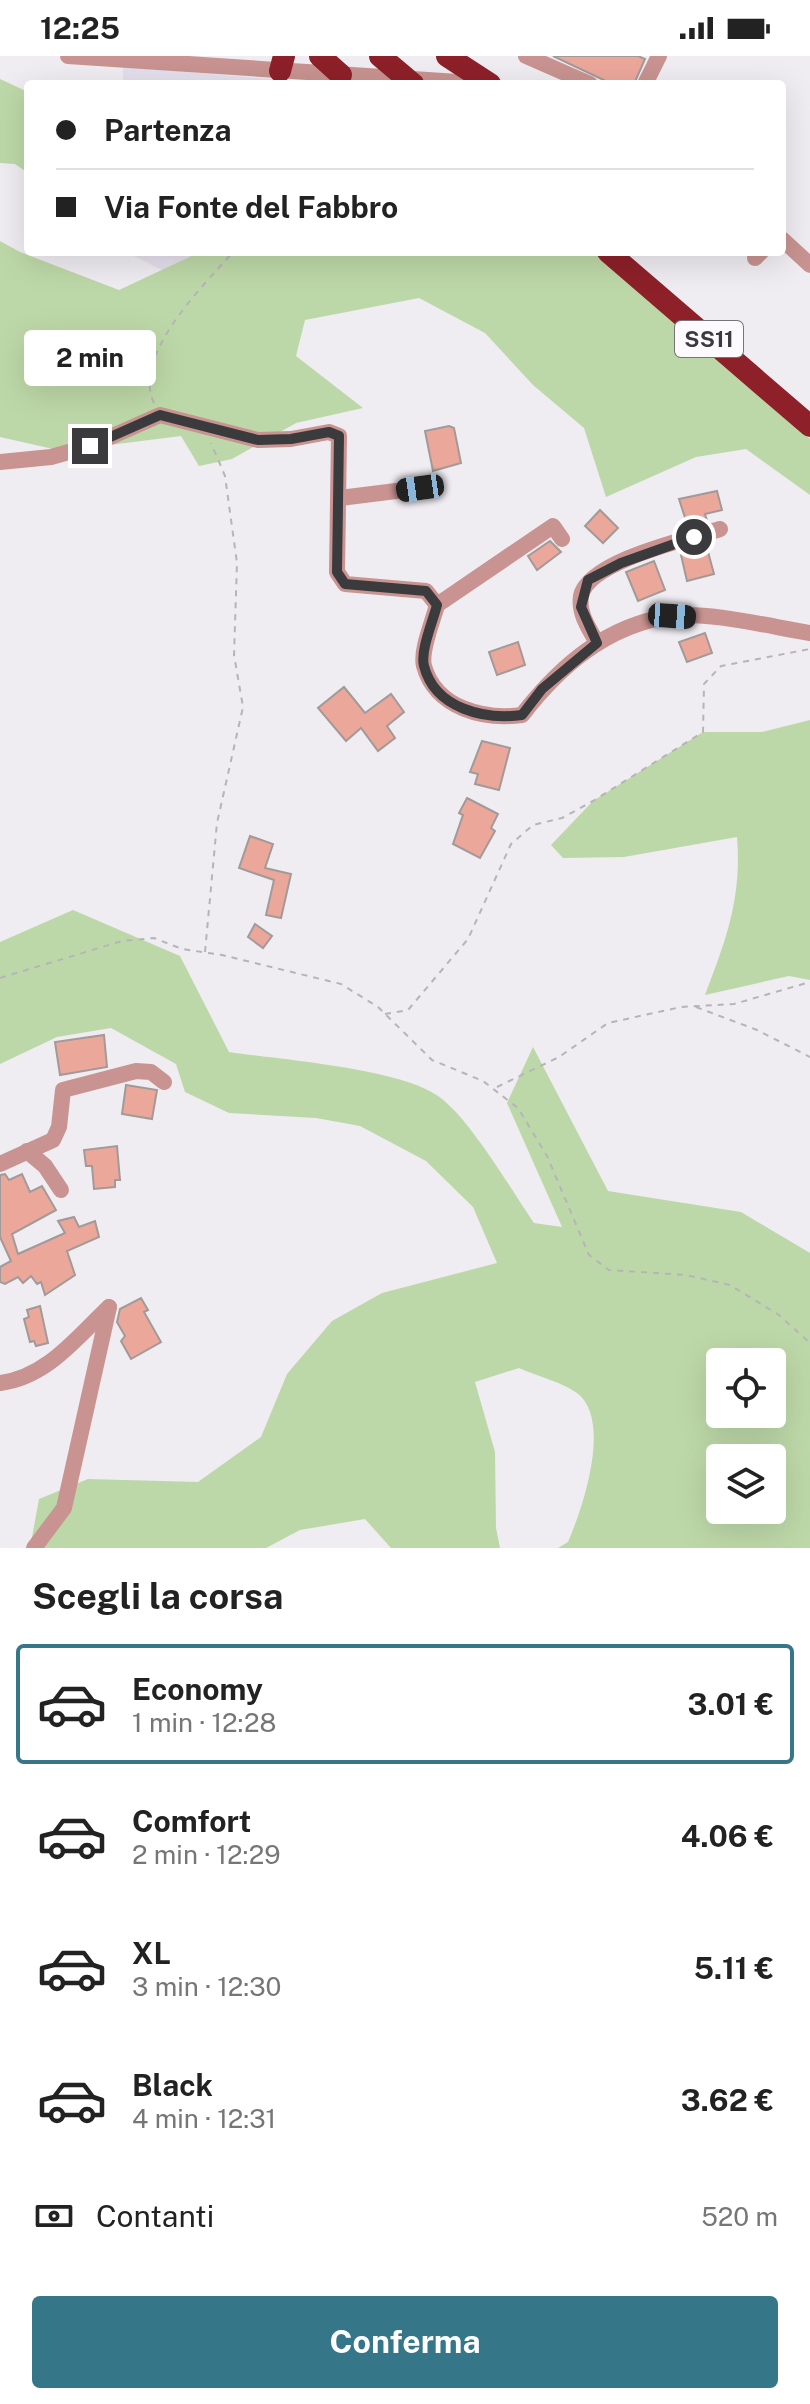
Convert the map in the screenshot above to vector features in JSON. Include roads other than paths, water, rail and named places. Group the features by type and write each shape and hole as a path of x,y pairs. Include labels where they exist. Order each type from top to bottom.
{"highway":[{"path":"320,56 341,75"},
{"path":"380,56 408,80"},
{"path":"447,56 483,80"},
{"name":"SS11","path":"613,256 810,426"}],"street":[{"path":"68,56 123,61 282,64 341,75 423,80"},
{"path":"526,56 581,80"},
{"path":"647,80 659,56"},
{"path":"786,243 810,265"},
{"path":"0,462 51,457 90,446 160,415 258,440 291,439 329,432 339,436 337,572 345,584 426,591 437,605"},
{"path":"340,498 420,488"},
{"path":"562,539 553,526 437,605 423,664 434,687 466,712 495,718 522,715 542,689 608,635 672,616 725,620 810,633"},
{"path":"597,643 581,607 588,580 597,572 644,553 720,529"},
{"path":"0,1164 53,1140 59,1127 63,1090 136,1071 151,1072 164,1082"},
{"path":"27,1151 45,1166 61,1190"},
{"path":"0,1383 21,1380 45,1368 109,1307 64,1508 34,1548"}]}
